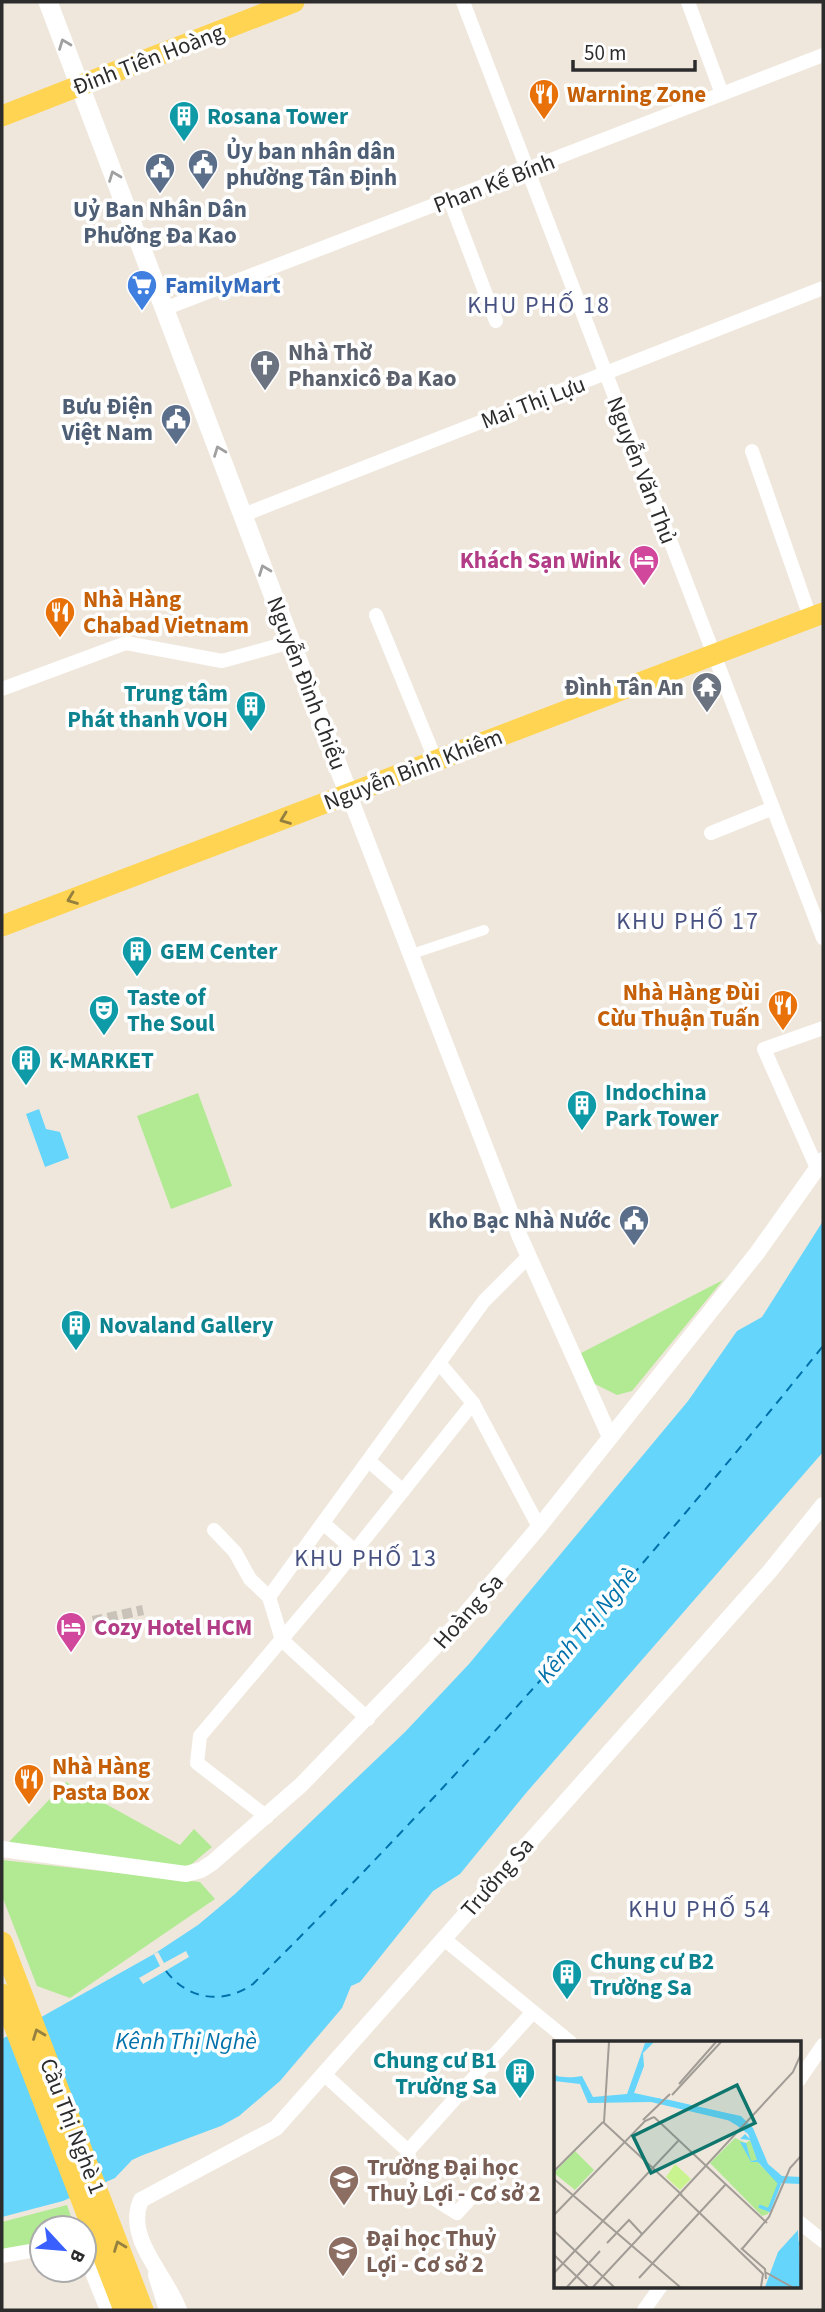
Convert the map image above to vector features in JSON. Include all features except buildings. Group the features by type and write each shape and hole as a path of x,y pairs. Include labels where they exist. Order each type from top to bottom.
{"main road":[{"name":"Nguyễn Đình Chiểu","path":"48,2 349,794"},
{"name":"Đinh Tiên Hoàng","path":"2,116 294,2"},
{"name":"Nguyễn Bỉnh Khiêm","path":"2,926 817,615"},
{"name":"Cầu Thị Nghè 1","path":"2,1942 143,2310"},
{"name":"Cầu Thị Nghè 1","path":"2,1994 124,2310"}],"street":[{"name":"Nguyễn Văn Thủ","path":"463,2 823,938"},
{"path":"688,2 722,94"},
{"name":"Phan Kế Bính","path":"164,309 823,55"},
{"path":"450,200 496,321"},
{"name":"Mai Thị Lựu","path":"243,515 823,288"},
{"path":"751,452 817,615"},
{"path":"376,615 436,761"},
{"path":"2,690 126,643 222,661 291,642"},
{"name":"Nguyễn Đình Chiểu","path":"349,794 409,955 529,1256 610,1437"},
{"path":"711,834 773,808"},
{"path":"409,955 484,930"},
{"path":"820,1164 764,1049 823,1028"},
{"name":"Hoàng Sa","path":"2,1849 186,1874 207,1867 267,1817 368,1718 456,1625 540,1527 757,1253 820,1164"},
{"path":"269,1597 484,1301 529,1256"},
{"path":"440,1364 473,1403 540,1527"},
{"path":"267,1817 197,1763 200,1736 355,1551 473,1403"},
{"path":"369,1461 402,1491"},
{"name":"Trường Sa","path":"154,2265 137,2225 138,2207 149,2195 276,2127 770,1571 823,1505"},
{"path":"323,1523 355,1551"},
{"path":"214,1530 235,1552 250,1579 269,1597 282,1640 368,1718"},
{"path":"444,1939 569,2041"},
{"path":"408,2151 532,2013"},
{"path":"800,2079 823,2045"},
{"path":"325,2075 408,2151 410,2174 433,2198 457,2213 477,2191"},
{"path":"800,2223 823,2241"},
{"path":"2,2256 28,2251"},
{"path":"154,2265 167,2310"},
{"path":"154,2265 172,2291 179,2310"},
{"path":"97,2284 107,2310"},
{"path":"644,2310 660,2288"}],"green space":[{"path":"198,1093 232,1186 171,1209 137,1116"},
{"path":"723,1280 632,1391 617,1395 591,1382 581,1353"},
{"path":"66,1782 180,1845 194,1829 212,1847 187,1868 7,1844"},
{"path":"2,1860 200,1882 215,1899 70,1998 37,1986 2,1896"},
{"path":"67,2205 70,2214 33,2214"},
{"path":"28,2215 28,2246 2,2250 2,2222"}],"water":[{"path":"39,1109 46,1129 60,1132 69,1158 45,1167 26,1114"},
{"name":"Kênh Thị Nghè","path":"823,1221 823,1452 526,1793 460,1874 433,1891 360,1982 351,1986 342,2008 280,2081 239,2116 221,2126 132,2160 115,2178 63,2201 2,2217 2,2039 154,1954 198,1925 235,1894 405,1732 469,1664 688,1401 737,1331 762,1317"}],"pier":[{"path":"186,1951 189,1957 143,1984 139,1978 160,1966 154,1954 158,1952 164,1963"}],"ferry route":[{"path":"166,1971 185,1988 206,1996 230,1995 253,1984 403,1831 547,1673 687,1511 823,1346"}],"tunnel":[{"path":"93,1621 143,1610"}],"place":[{"name":"Warning Zone","path":"544,121"},
{"name":"Rosana Tower","path":"184,143"},
{"name":"Ủy ban nhân dân phường Tân Định","path":"203,191"},
{"name":"Uỷ Ban Nhân Dân Phường Đa Kao","path":"160,195"},
{"name":"FamilyMart","path":"142,312"},
{"name":"Nhà Thờ Phanxicô Đa Kao","path":"265,392"},
{"name":"Bưu Điện Việt Nam","path":"176,446"},
{"name":"Khách Sạn Wink","path":"644,587"},
{"name":"Nhà Hàng Chabad Vietnam","path":"60,639"},
{"name":"Đình Tân An","path":"707,714"},
{"name":"Trung tâm Phát thanh VOH","path":"251,733"},
{"name":"GEM Center","path":"137,978"},
{"name":"Nhà Hàng Đùi Cừu Thuận Tuấn","path":"783,1032"},
{"name":"Taste of The Soul","path":"104,1037"},
{"name":"K-MARKET","path":"26,1087"},
{"name":"Indochina Park Tower","path":"582,1132"},
{"name":"Kho Bạc Nhà Nước","path":"634,1247"},
{"name":"Novaland Gallery","path":"76,1352"},
{"name":"Cozy Hotel HCM","path":"71,1654"},
{"name":"Nhà Hàng Pasta Box","path":"29,1806"},
{"name":"Chung cư B2 Trường Sa","path":"567,2001"},
{"name":"Chung cư B1 Trường Sa","path":"520,2100"},
{"name":"Trường Đại học Thuỷ Lợi - Cơ sở 2","path":"344,2207"},
{"name":"Đại học Thuỷ Lợi - Cơ sở 2","path":"343,2278"}],"district":[{"name":"KHU PHỐ 18","path":"539,305"},
{"name":"KHU PHỐ 17","path":"688,921"},
{"name":"KHU PHỐ 13","path":"366,1558"},
{"name":"KHU PHỐ 54","path":"700,1909"}]}
